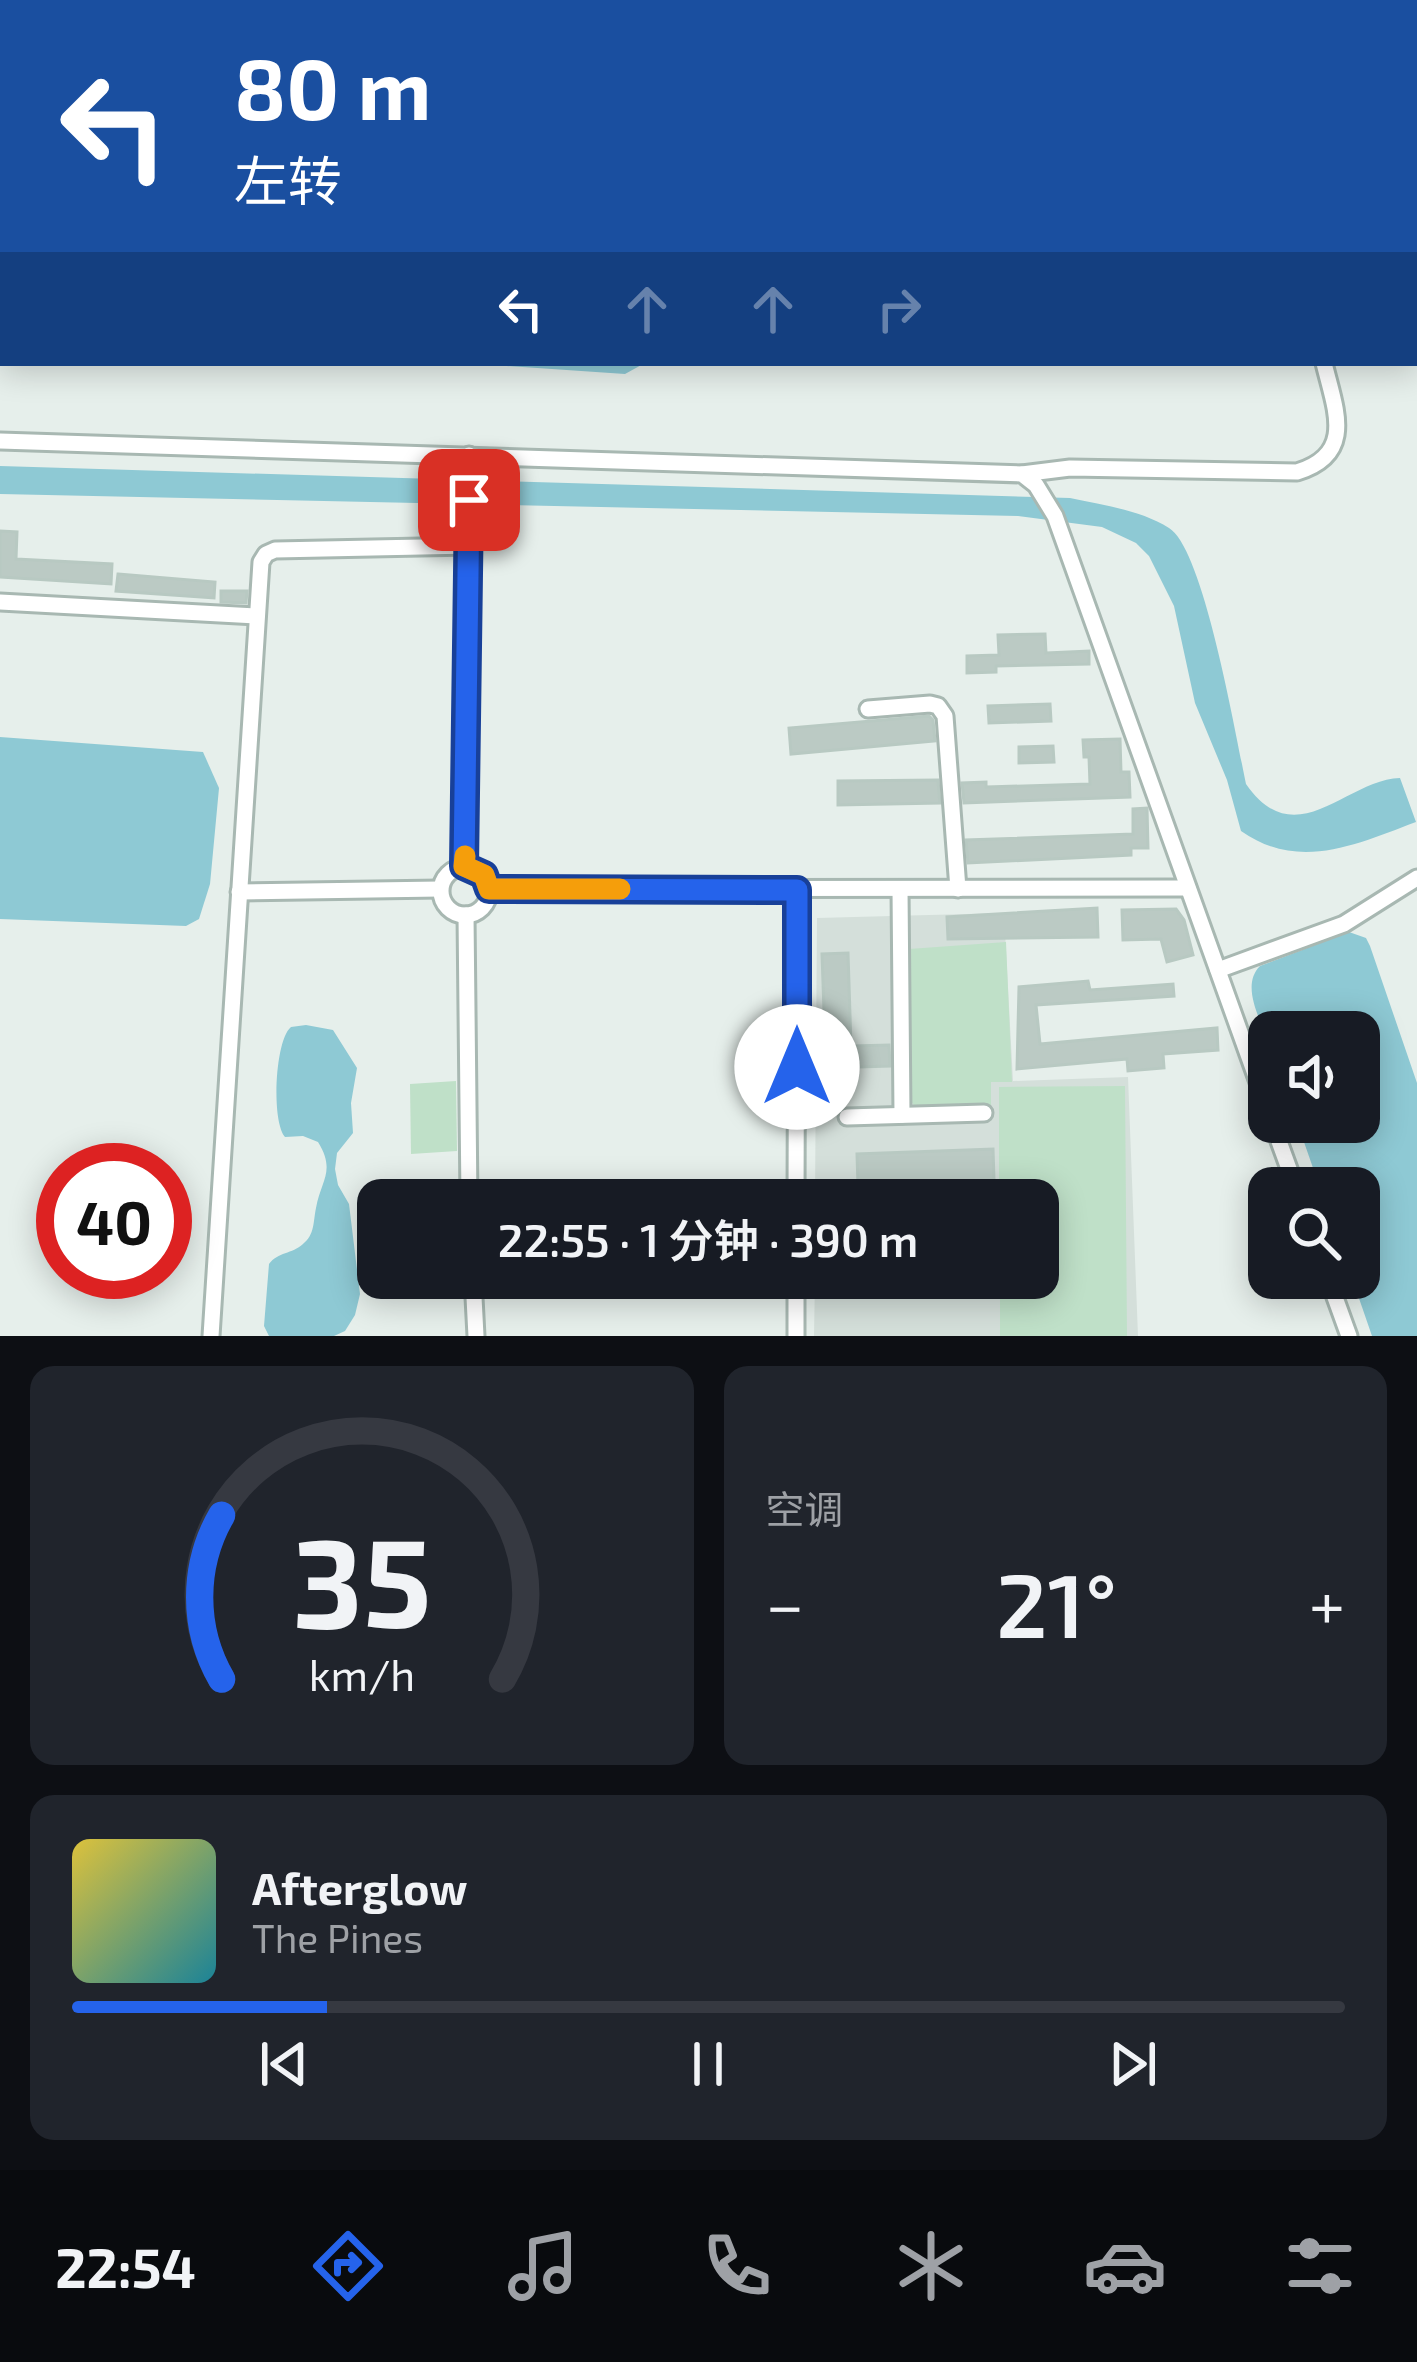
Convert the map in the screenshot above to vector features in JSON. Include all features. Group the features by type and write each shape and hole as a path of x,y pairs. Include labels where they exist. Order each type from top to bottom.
{"street":[{"path":"0,441 1022,474 1070,468 1297,472 1326,459 1335,445 1337,423 1325,366"},
{"path":"464,866 469,455"},
{"path":"1022,474 1036,485 1054,516 1248,1054"},
{"path":"211,1336 261,562 275,550 470,546"},
{"path":"0,602 257,616"},
{"path":"868,709 930,704 945,716 958,889"},
{"path":"464,866 484,875 489,889 483,907 466,915 447,908 440,889 446,876 464,866"},
{"path":"1218,970 1343,924 1417,878"},
{"path":"489,889 1188,888"},
{"path":"239,892 440,889"},
{"path":"900,889 902,1115"},
{"path":"796,1179 797,890"},
{"path":"466,915 469,1179"},
{"path":"847,1118 984,1113"},
{"path":"474,1299 476,1336"},
{"path":"796,1299 796,1336"},
{"path":"1336,1299 1349,1336"}],"shaded area":[{"path":"1004,913 1013,1081 1128,1077 1138,1336 814,1336 815,1299 1059,1299 1059,1179 815,1179 817,918"}],"green space":[{"path":"1006,942 1012,1082 991,1082 991,1107 917,1110 909,1098 909,949"},
{"path":"456,1081 457,1151 411,1154 410,1084"},
{"path":"1125,1086 1127,1336 1000,1336 1000,1299 1059,1299 1059,1179 999,1179 999,1087"}],"water":[{"path":"506,366 640,366 625,374"},
{"path":"0,466 1070,498 1121,509 1169,528 1182,543 1217,646 1246,784 1265,804 1284,814 1303,814 1380,781 1400,778 1416,822 1350,845 1306,852 1263,843 1241,831 1227,780 1195,703 1174,606 1149,556 1136,543 1102,527 1018,516 0,494"},
{"path":"0,737 203,752 219,788 210,884 199,919 186,926 0,919"},
{"path":"1349,932 1366,938 1370,946 1417,1083 1417,1336 1372,1336 1359,1299 1380,1299 1380,1167 1313,1167 1304,1143 1380,1143 1380,1011 1256,1011 1252,983 1260,966"},
{"path":"291,1027 333,1030 357,1068 351,1103 353,1133 337,1153 335,1169 349,1204 359,1299 345,1331 334,1336 269,1336 264,1326 269,1264 310,1236 327,1168 318,1142 303,1136 285,1137 281,1128 277,1081 281,1047"}],"building":[{"path":"0,531 17,532 16,559 112,564 111,584 0,577"},
{"path":"118,574 215,582 214,598 116,591"},
{"path":"221,591 247,591 246,603 221,602"},
{"path":"1045,634 1046,653 1089,651 1089,664 996,666 996,672 967,673 967,656 999,655 998,635"},
{"path":"1050,704 1051,721 989,723 988,706"},
{"path":"929,716 935,741 791,754 789,728"},
{"path":"1120,739 1121,772 1129,772 1130,797 964,803 962,783 986,782 986,787 1090,784 1083,740"},
{"path":"1053,746 1054,762 1019,763 1019,747"},
{"path":"938,780 940,803 838,805 838,781"},
{"path":"1147,808 1148,848 1131,848 1131,855 968,863 966,840 1133,834 1133,809"},
{"path":"1097,908 1098,937 948,939 947,917"},
{"path":"1176,909 1184,920 1193,955 1167,962 1161,939 1123,940 1122,910"},
{"path":"848,953 851,1046 889,1045 890,1066 826,1068 822,954"},
{"path":"1088,981 1090,990 1173,984 1174,996 1036,1005 1040,1044 1217,1028 1218,1050 1163,1054 1164,1068 1128,1071 1127,1059 1017,1069 1019,987"},
{"path":"993,1149 994,1179 858,1179 857,1154"}],"slow traffic":[{"path":"465,856 464,866 484,875 489,889 620,889"}],"route":[{"path":"469,500 464,866 484,875 489,889 797,890 797,1067"}]}
